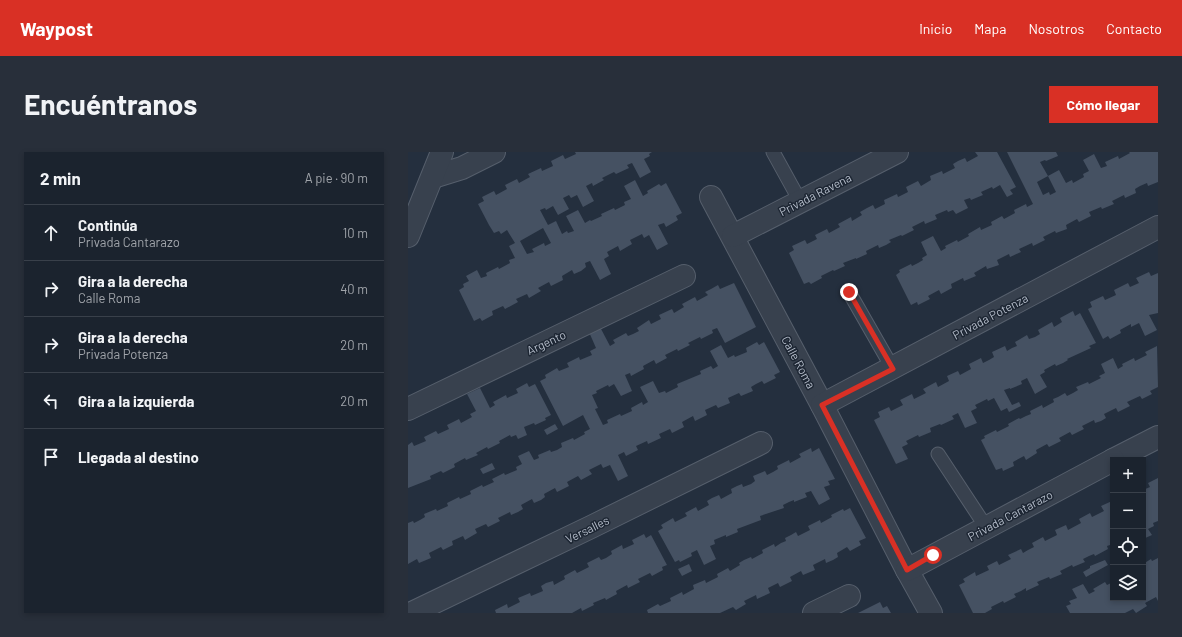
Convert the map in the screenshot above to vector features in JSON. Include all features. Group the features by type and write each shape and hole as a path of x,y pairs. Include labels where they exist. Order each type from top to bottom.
{"street":[{"path":"408,236 442,152"},
{"path":"433,177 462,168 494,152"},
{"name":"Privada Ravena","path":"733,236 896,152"},
{"name":"Calle Roma","path":"711,196 931,613"},
{"name":"Privada Potenza","path":"822,405 893,369 1158,227"},
{"name":"Argento","path":"408,409 684,276"},
{"name":"Privada Cantarazo","path":"1119,457 1158,437"},
{"name":"Versalles","path":"412,613 591,528 761,442"},
{"name":"Privada Cantarazo","path":"907,570 1110,462"},
{"path":"814,613 849,596"}],"lane":[{"path":"774,152 800,201"},
{"path":"849,292 893,369"},
{"path":"938,454 986,527"}],"building":[{"path":"575,152 652,152 649,154 650,156 644,159 651,172 640,178 632,163 627,165 629,168 616,174 614,172 602,178 604,180 593,186 592,183 586,186 594,201 583,207 577,195 571,198 569,195 563,198 569,209 558,215 553,206 546,210 545,208 540,210 548,225 556,221 562,234 567,231 568,233 574,231 566,216 578,210 585,223 602,216 601,214 614,208 615,210 625,205 624,202 631,199 624,186 635,180 643,196 648,193 647,191 659,184 661,186 666,183 682,213 676,216 678,220 666,227 664,223 658,225 668,244 657,250 649,235 644,238 642,234 630,240 632,244 620,251 618,246 607,252 609,256 604,259 611,274 600,280 590,261 585,263 586,267 581,271 574,274 572,270 562,276 563,280 551,286 549,282 538,288 541,291 529,298 527,294 516,299 518,302 505,309 503,306 492,311 493,315 482,321 480,318 474,321 459,290 464,287 463,284 469,281 466,276 477,270 481,278 487,276 486,273 498,267 499,269 510,263 509,260 515,258 509,246 515,243 507,230 501,234 499,231 494,233 489,225 478,204 484,201 482,197 494,191 496,195 507,189 505,185 517,179 519,183 530,177 528,174 541,168 542,171 553,166 551,161 563,155 565,159 576,154","holes":["543,228 551,243 545,246 544,243 532,249 534,252 527,254 520,241"]},
{"path":"975,152 997,152 1016,187 1010,190 1013,194 1007,197 1000,185 993,189 992,187 981,192 983,195 971,200 970,198 964,200 968,208 956,214 953,210 948,212 947,210 935,215 937,219 925,224 924,221 912,227 914,230 889,240 891,242 886,245 879,248 878,245 866,251 867,254 843,263 845,266 821,276 822,278 811,284 809,282 804,284 789,253 794,250 792,246 805,240 807,244 817,239 815,235 827,229 829,233 840,227 838,224 851,217 852,221 862,215 860,212 867,208 873,205 875,209 885,204 884,200 897,194 898,197 908,192 906,187 918,181 921,186 931,180 930,176 942,171 943,174 955,168 953,164 958,161 965,158 967,162 978,156"},
{"path":"1007,152 1056,152 1058,156 1040,162 1048,176 1059,170 1066,183 1072,180 1073,183 1084,177 1083,174 1089,171 1083,160 1094,154 1101,168 1107,166 1105,162 1118,156 1119,159 1130,153 1129,152 1158,152 1158,182 1148,186 1147,183 1140,186 1135,189 1136,193 1125,198 1124,195 1112,201 1114,204 1089,212 1091,216 1079,222 1077,219 1066,225 1067,229 1056,233 1055,231 1043,237 1045,240 1033,246 1032,243 1019,249 1021,252 1010,257 1009,254 997,260 999,265 987,269 986,266 974,273 976,276 964,281 963,278 951,284 952,288 941,294 939,290 928,296 930,299 918,305 917,302 911,305 896,275 900,272 899,270 911,264 912,266 918,263 927,255 921,242 933,236 941,251 946,248 945,246 957,240 958,242 969,236 968,234 980,227 981,230 992,225 991,222 1002,216 1004,219 1015,213 1014,210 1026,204 1027,207 1033,204","holes":["1048,176 1056,192 1050,195 1049,192 1043,195 1037,182"]},
{"path":"1149,272 1151,276 1158,273 1158,313 1149,315 1157,330 1145,336 1139,323 1131,327 1131,324 1120,330 1121,333 1110,339 1108,336 1103,339 1088,309 1092,307 1090,302 1103,296 1105,300 1116,295 1114,290 1128,283 1130,287 1139,283 1136,278"},
{"path":"734,283 756,327 725,343 717,328 712,330 713,333 688,343 690,345 678,351 677,349 665,355 667,358 656,364 654,360 643,366 644,369 631,376 630,373 625,375 632,391 621,396 614,384 609,387 608,385 596,391 597,393 592,395 598,408 595,409 603,425 608,423 607,420 620,414 621,416 632,411 631,408 642,402 643,405 648,402 640,387 653,381 659,393 665,391 666,393 678,387 677,384 701,374 700,371 711,366 713,369 718,366 710,351 721,345 728,358 747,352 746,348 757,342 759,345 764,342 780,372 774,375 776,378 764,384 762,381 756,384 751,387 753,391 741,396 739,393 728,398 730,403 718,408 716,405 705,410 707,415 695,421 693,416 682,422 684,427 672,433 670,429 659,434 661,438 648,444 647,441 636,446 638,450 626,456 624,452 618,455 628,476 618,481 610,465 603,468 601,464 589,470 592,474 581,480 578,476 567,482 569,486 557,492 555,488 544,494 545,497 541,500 534,503 532,499 521,505 523,509 518,512 511,515 510,512 498,518 500,521 488,527 486,524 475,529 477,533 465,540 463,536 452,541 453,545 443,550 441,547 429,553 431,558 419,563 417,559 408,564 408,523 413,521 414,523 425,517 424,514 436,509 437,511 448,506 447,503 459,497 460,499 471,494 470,491 482,485 483,487 494,482 492,479 504,473 505,475 517,470 516,467 522,464 518,456 529,451 534,460 539,458 538,455 550,450 551,452 557,450 562,447 561,443 573,438 574,440 585,434 584,432 590,429 583,415 563,426 540,381 546,378 545,375 557,368 559,371 569,367 567,363 579,357 580,360 592,355 590,351 596,348 589,332 600,327 610,346 615,343 613,340 626,333 628,336 639,331 637,328 649,320 651,324 661,319 659,315 672,309 674,313 684,307 682,304 695,297 697,301 708,295 705,292 718,285 720,289"},
{"path":"1073,311 1075,316 1080,313 1096,343 1089,346 1091,348 1067,359 1068,360 1063,363 1056,366 1055,364 1044,370 1045,372 1040,375 1047,387 1035,394 1027,378 1021,381 1022,384 1004,390 1012,405 1019,402 1021,406 1009,412 1007,408 1001,411 994,398 988,401 987,399 975,405 977,408 971,411 977,423 965,428 958,413 952,416 954,419 930,428 931,432 919,437 918,435 906,441 908,444 902,447 908,459 896,464 874,420 880,417 878,412 889,407 891,411 903,405 900,400 912,394 914,399 926,393 923,389 936,382 938,387 949,381 947,376 958,371 960,375 971,369 969,364 981,358 983,363 989,360 994,357 992,352 1005,346 1007,351 1017,346 1015,342 1027,335 1029,339 1035,337 1040,334 1038,330 1052,322 1054,327 1062,322 1060,318"},
{"path":"1157,346 1158,387 1150,391 1152,394 1142,399 1140,396 1127,402 1130,406 1118,412 1116,408 1104,414 1106,418 1101,421 1095,423 1094,420 1082,426 1084,429 1072,435 1070,432 1059,438 1061,441 1049,447 1047,444 1036,450 1037,453 1026,460 1024,456 1013,462 1014,466 1003,471 1002,468 996,470 981,440 985,438 984,436 1009,426 1008,424 1031,414 1030,411 1042,405 1043,408 1054,402 1053,399 1065,393 1067,396 1073,393 1078,390 1076,387 1088,382 1089,384 1101,378 1099,376 1105,373 1101,364 1113,358 1118,369 1123,366 1122,364 1134,358 1135,361 1147,355 1145,352"},
{"path":"527,383 529,387 535,384 551,415 545,418 546,420 535,425 534,423 524,427 527,435 518,439 516,435 511,437 510,435 499,441 500,443 488,449 487,447 476,453 478,455 466,460 465,458 454,464 455,467 443,473 441,471 430,476 431,479 408,488 408,445 412,442 414,446 426,441 424,437 436,431 438,434 449,429 447,425 459,419 461,423 472,417 470,414 476,411 467,394 480,388 490,408 495,405 493,402 506,395 507,398 518,393 516,389"},
{"path":"555,424 558,429 547,435 544,430"},
{"path":"811,448 812,452 819,448 835,479 828,481 830,485 824,487 830,499 819,505 811,491 805,493 807,497 794,502 794,500 789,502 783,505 784,508 760,516 761,520 737,529 738,532 714,540 715,544 710,546 716,559 704,565 697,550 691,553 692,556 680,562 679,560 675,562 658,531 663,528 661,525 673,518 675,522 687,516 685,513 696,507 698,511 709,505 707,501 719,495 721,499 732,493 731,489 737,486 742,484 743,487 751,484 755,481 753,476 765,471 767,475 778,469 777,466 789,460 790,463 801,457 799,454"},
{"path":"492,463 495,469 483,474 480,469"},
{"path":"1158,478 1158,521 1153,523 1154,526 1148,529 1152,535 1146,538 1146,489 1150,487 1148,483"},
{"path":"1110,502 1110,545 1107,546 1108,549 1095,556 1094,554 1083,559 1085,562 1073,567 1072,565 1060,571 1062,574 1037,582 1039,585 1026,591 1026,588 1014,594 1016,597 991,607 992,609 985,613 973,613 959,585 965,582 963,579 975,572 976,576 989,570 987,566 997,561 999,565 1011,559 1008,555 1021,549 1023,553 1034,547 1032,543 1043,537 1045,541 1057,535 1055,530 1066,525 1068,530 1081,523 1079,519 1090,513 1092,517 1104,511 1101,506"},
{"path":"850,508 866,538 859,541 861,545 850,551 847,547 837,553 838,557 833,560 826,563 825,559 813,565 815,570 803,575 801,571 790,577 792,581 780,587 778,583 768,588 770,593 757,599 756,595 744,601 746,604 736,610 733,607 720,613 648,613 647,610 658,604 660,606 671,601 670,598 682,592 683,595 694,589 693,585 705,580 706,583 718,577 717,574 728,568 730,571 740,565 739,563 744,560 751,557 752,559 763,553 762,550 774,544 775,547 786,541 785,538 796,532 798,536 810,530 808,526 820,520 821,523 832,517 831,515 843,509 844,511"},
{"path":"644,534 646,538 651,535 667,565 662,567 663,570 652,576 650,573 638,579 640,582 628,588 627,585 616,591 617,594 606,600 605,598 593,603 594,605 582,611 581,608 572,613 496,613 495,610 507,604 508,608 520,602 518,598 530,593 531,596 543,591 541,586 546,583 553,581 554,585 565,579 564,576 575,570 577,573 589,567 587,563 599,557 601,560 606,558 612,554 611,551 622,545 623,549 634,544 632,540"},
{"path":"1158,558 1158,601 1156,597 1145,603 1147,606 1136,613 1133,609 1125,613 1070,613 1066,606 1071,604 1069,601 1077,598 1072,589 1083,584 1089,594 1095,591 1093,589 1105,582 1107,585 1110,584 1110,601 1146,601 1146,562 1151,559 1152,561"},
{"path":"1105,560 1108,565 1086,577 1083,572 1090,568 1090,566"},
{"path":"689,564 692,571 682,576 678,569"},
{"path":"880,602 883,608 887,606 891,613 858,613"}],"route":[{"path":"849,292 893,369 822,405 907,570 933,555"}]}
